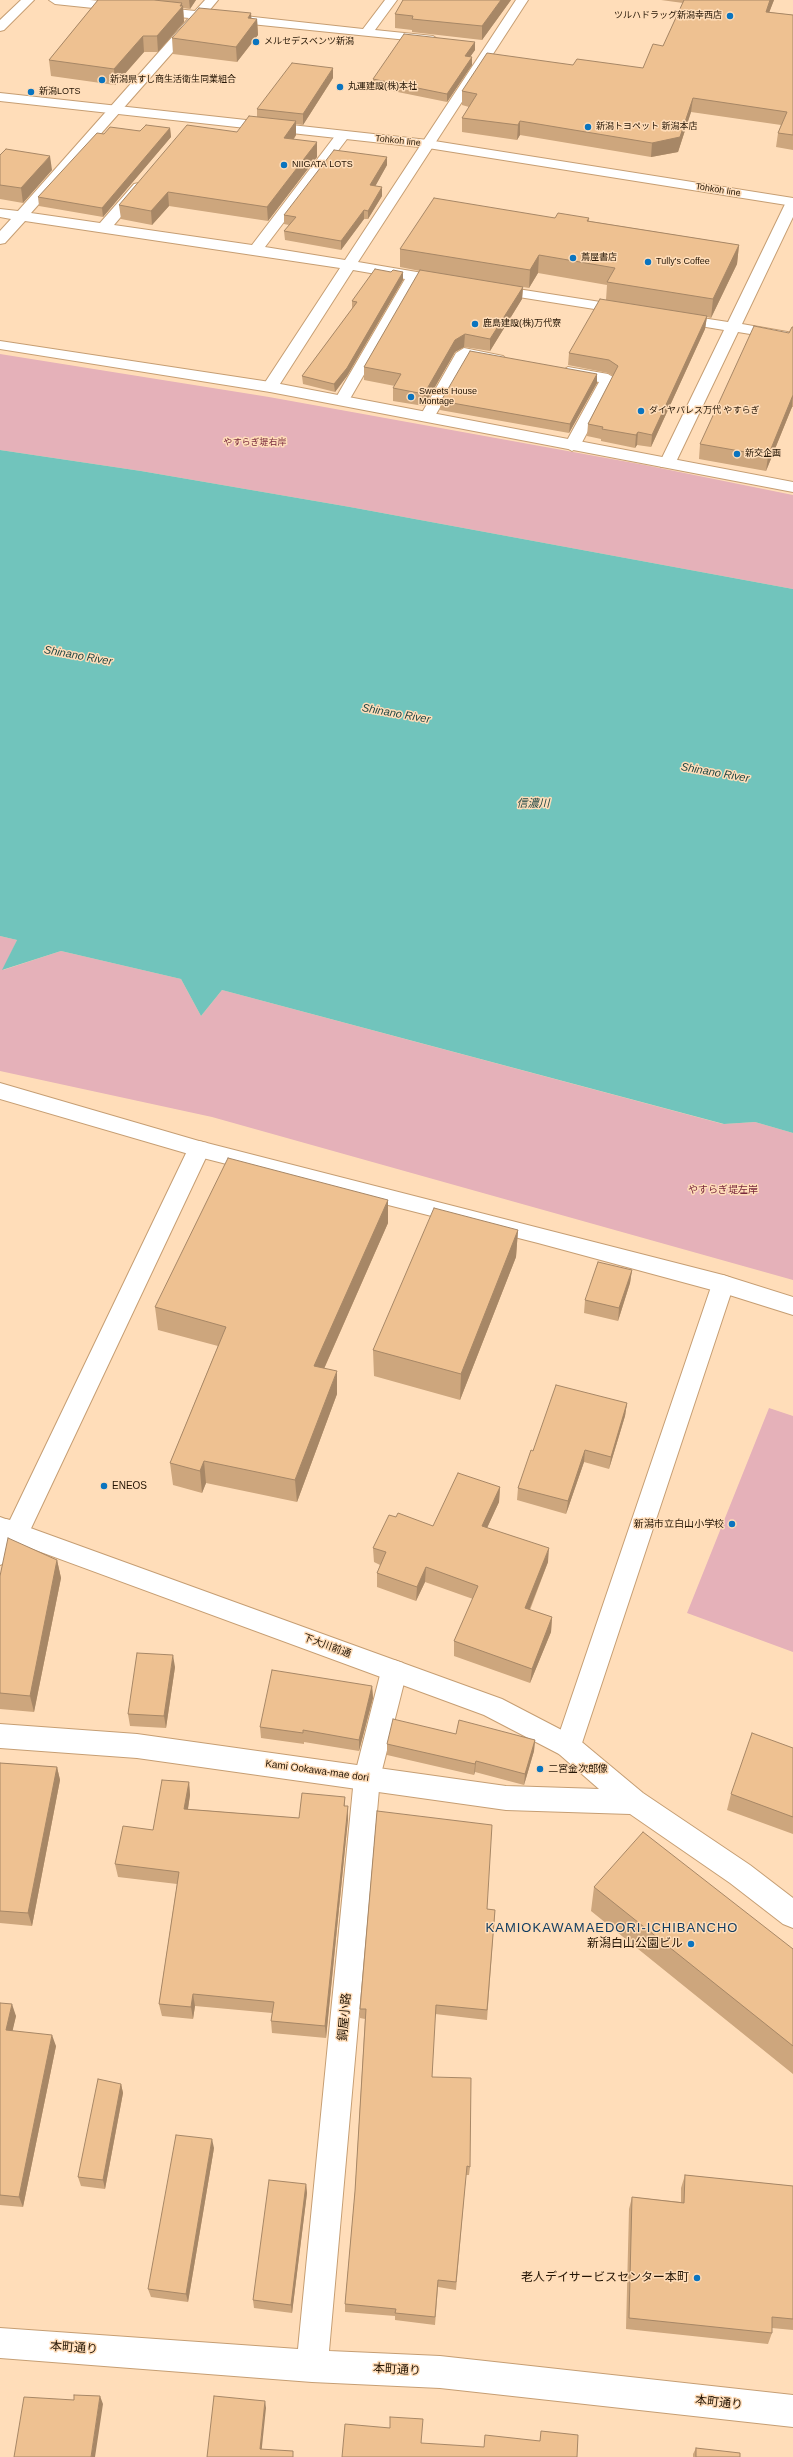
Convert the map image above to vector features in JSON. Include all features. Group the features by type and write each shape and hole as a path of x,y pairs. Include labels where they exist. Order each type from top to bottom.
{"street":[{"path":"0,27 28,0"},
{"path":"55,0 445,41"},
{"path":"0,240 212,0"},
{"path":"366,33 391,0"},
{"path":"270,387 348,265 522,0"},
{"path":"477,44 492,46"},
{"name":"Tohkoh line","path":"0,97 343,136 428,144 793,202"},
{"path":"186,131 196,119"},
{"path":"256,250 343,136"},
{"path":"104,228 150,174"},
{"path":"667,464 731,326 793,202"},
{"path":"0,213 256,250 461,284"},
{"path":"342,401 414,276"},
{"path":"476,286 638,312"},
{"path":"662,316 793,337"},
{"path":"0,345 270,387 572,446 793,487"},
{"path":"427,418 464,353 509,361"},
{"path":"555,369 608,379 572,446"},
{"path":"0,1091 200,1149 723,1284 793,1306"},
{"path":"0,1554 8,1529 200,1149"},
{"path":"568,1746 723,1284"},
{"name":"下大川前通","path":"8,1529 493,1707 568,1746 634,1802 740,1874 793,1916"},
{"name":"銅屋小路","path":"312,2366 367,1778 394,1671"},
{"name":"Kami Ookawa-mae dori","path":"0,1736 137,1746 506,1798 634,1802"},
{"name":"本町通り","path":"0,2343 312,2366 440,2372 793,2411"}],"green space":[{"name":"やすらぎ堤右岸","path":"0,354 269,397 645,465 793,495 793,589 350,507 141,471 0,450"},
{"name":"やすらぎ堤左岸","path":"0,936 17,940 3,970 61,951 181,979 201,1016 222,990 723,1124 755,1122 793,1133 793,1280 212,1117 0,1071"},
{"path":"769,1408 793,1416 793,1652 687,1613"}],"water":[{"name":"信濃川","path":"0,450 141,471 350,507 793,589 793,1133 755,1122 724,1124 222,990 201,1016 181,979 61,951 2,970 17,940 0,936"}],"building":[{"path":"98,0 154,0 182,3 180,6 183,6 157,36 143,36 114,69 49,60"},
{"path":"403,0 501,0 482,26 412,19 413,16 395,14"},
{"path":"684,0 770,0 766,12 793,15 793,135 778,133 787,112 693,98 680,137 652,143 520,121 518,125 462,118 477,94 462,91 487,53 573,65 577,59 643,68 653,44 663,46"},
{"path":"199,8 251,13 248,18 257,19 236,47 172,38"},
{"path":"404,34 475,42 465,56 472,57 447,94 373,79"},
{"path":"292,63 333,68 303,114 257,109"},
{"path":"249,116 296,121 284,138 317,142 267,207 168,192 151,211 119,205 187,125 237,132"},
{"path":"146,125 170,128 102,208 38,197 97,133 104,134 110,127 140,131"},
{"path":"6,149 50,156 21,188 0,185 0,155"},
{"path":"334,150 387,157 370,185 382,187 368,211 364,210 341,241 284,231 296,217 284,215"},
{"name":"蔦屋書店","path":"434,198 555,218 558,213 589,218 587,221 739,245 713,299 607,282 615,268 539,255 530,270 400,249"},
{"path":"375,269 391,272 393,270 403,272 347,368 334,384 302,376 357,302 352,301"},
{"path":"420,270 523,287 490,339 465,334 455,340 424,394 393,388 401,374 364,367"},
{"path":"600,299 707,316 652,435 638,432 636,435 602,429 603,427 588,424 618,366 609,360 569,353"},
{"path":"754,326 789,333 793,327 793,395 768,456 700,444"},
{"path":"470,351 597,374 570,424 441,401"},
{"path":"228,1158 388,1200 314,1366 337,1371 295,1480 204,1461 200,1471 170,1463 226,1327 155,1307"},
{"path":"434,1208 518,1230 461,1374 373,1350"},
{"path":"598,1262 632,1270 619,1308 585,1300"},
{"path":"556,1385 627,1403 611,1457 585,1450 568,1501 518,1488 531,1450 533,1451"},
{"path":"458,1473 500,1487 482,1526 549,1548 525,1608 552,1617 532,1669 454,1641 478,1586 426,1567 417,1587 377,1573 386,1552 373,1548 389,1515 396,1517 398,1513 433,1526"},
{"path":"8,1538 57,1560 30,1696 0,1693 0,1576"},
{"path":"137,1653 173,1655 164,1716 128,1714"},
{"path":"272,1670 372,1686 359,1740 303,1730 303,1733 260,1727"},
{"path":"393,1719 456,1734 459,1720 535,1740 525,1774 476,1761 475,1764 387,1744"},
{"path":"752,1733 793,1748 793,1817 731,1794"},
{"path":"0,1763 57,1767 28,1913 0,1911"},
{"path":"162,1780 189,1782 184,1809 299,1818 302,1793 345,1797 344,1806 348,1806 325,2026 271,2021 274,2002 193,1994 191,2007 159,2004 179,1872 115,1864 123,1826 153,1830"},
{"path":"377,1811 492,1825 487,1909 495,1910 487,2010 436,2005 432,2077 471,2078 470,2167 467,2166 456,2282 438,2280 435,2317 395,2313 396,2309 345,2304 355,2191 366,2009 360,2009"},
{"name":"新潟白山公園ビル","path":"643,1832 793,1949 793,2046 594,1887"},
{"path":"0,2003 12,2004 6,2030 52,2035 19,2197 0,2195"},
{"path":"98,2079 121,2084 103,2180 78,2177"},
{"path":"176,2135 212,2139 186,2294 148,2289"},
{"name":"老人デイサービスセンター本町","path":"685,2175 793,2186 793,2319 772,2317 772,2333 629,2318 632,2197 684,2203"},
{"path":"269,2180 306,2184 291,2305 253,2300"},
{"path":"74,2395 100,2396 91,2457 14,2457 24,2397 74,2400"},
{"path":"214,2396 265,2401 260,2449 293,2451 293,2457 207,2457"},
{"path":"390,2417 423,2419 421,2443 484,2447 485,2435 540,2441 541,2431 578,2435 577,2457 342,2457 345,2424 390,2428"},
{"path":"696,2448 740,2453 740,2457 696,2457"}],"place":[{"name":"ツルハドラッグ新潟幸西店","path":"730,16"},
{"name":"メルセデスベンツ新潟","path":"256,42"},
{"name":"新潟県すし商生活衛生同業組合","path":"102,80"},
{"name":"丸運建設(株)本社","path":"340,87"},
{"name":"新潟LOTS","path":"31,92"},
{"name":"新潟トヨペット 新潟本店","path":"588,127"},
{"name":"NIIGATA LOTS","path":"284,165"},
{"name":"蔦屋書店","path":"573,258"},
{"name":"Tully's Coffee","path":"648,262"},
{"name":"鹿島建設(株)万代寮","path":"475,324"},
{"name":"Sweets House Montage","path":"411,397"},
{"name":"ダイヤパレス万代 やすらぎ","path":"641,411"},
{"name":"新交企画","path":"737,454"},
{"name":"ENEOS","path":"104,1486"},
{"name":"新潟市立白山小学校","path":"732,1524"},
{"name":"二宮金次郎像","path":"540,1769"},
{"name":"新潟白山公園ビル","path":"691,1944"},
{"name":"老人デイサービスセンター本町","path":"697,2278"}],"district":[{"name":"KAMIOKAWAMAEDORI-ICHIBANCHO","path":"612,1928"}],"water label":[{"name":"Shinano River","path":"78,656"},
{"name":"Shinano River","path":"396,714"},
{"name":"Shinano River","path":"715,773"}]}
